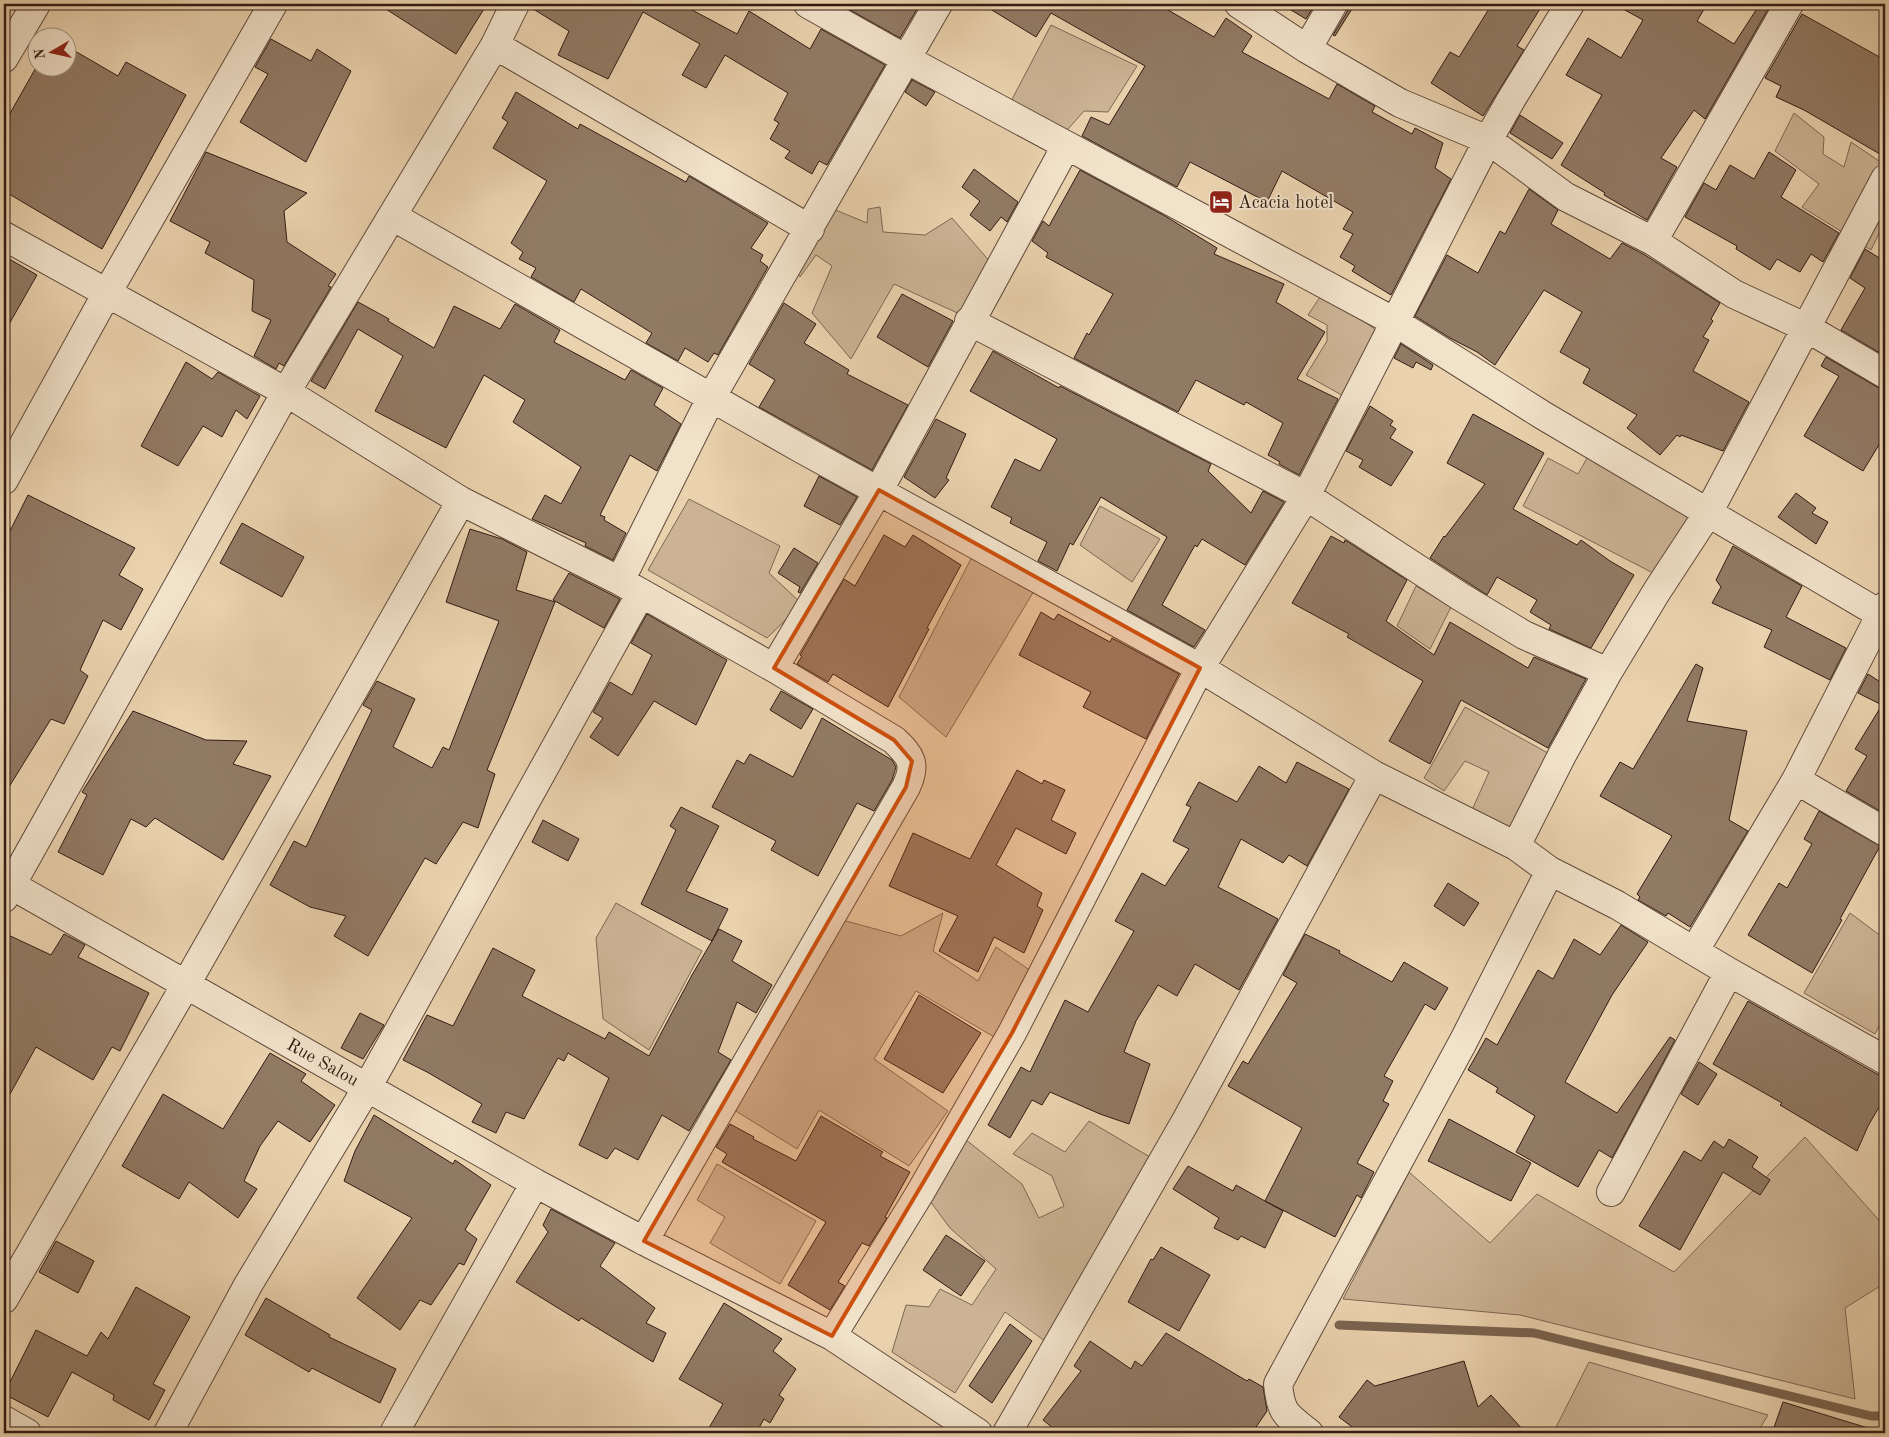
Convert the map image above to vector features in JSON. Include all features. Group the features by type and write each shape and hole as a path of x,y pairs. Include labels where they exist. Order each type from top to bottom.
{"street":[{"path":"4,58 36,4"},
{"path":"4,480 273,4"},
{"path":"6,888 286,392 495,45 516,4"},
{"path":"808,4 1066,146 1395,322 1544,416 1708,513 1884,612 1796,780 1695,950"},
{"path":"168,1433 248,1285 368,1086 631,587 711,398 938,4"},
{"path":"1239,4 1307,49 1400,103 1488,140 1566,197 1653,241 1734,294 1807,328 1885,374"},
{"path":"1307,49 1333,4"},
{"path":"832,1336 920,1193 1012,1033 1200,668 1306,496 1488,140 1570,4"},
{"path":"1653,241 1789,4"},
{"path":"495,45 810,229"},
{"path":"774,668 879,490 969,321 1066,146"},
{"path":"1516,846 1562,755 1608,672 1708,513 1885,179"},
{"path":"392,216 711,398 1200,668 1374,775 1516,846 1550,870 1616,905 1695,950 1729,972 1885,1060"},
{"path":"4,236 286,392 461,501 631,587 774,668 894,740 906,751 912,761 911,775 644,1241"},
{"path":"969,321 1306,496 1461,597 1524,635 1608,672"},
{"path":"4,1299 185,986 461,501"},
{"path":"1007,1433 1187,1119 1374,775"},
{"path":"1796,780 1885,832"},
{"path":"1309,1433 1287,1416 1280,1403 1278,1384 1463,1042 1550,870"},
{"name":"Rue Salou","path":"6,888 368,1086 535,1183 644,1241 832,1336 978,1433"},
{"path":"1612,1192 1729,972"},
{"path":"394,1433 535,1183"},
{"path":"4,1420 28,1433"}],"highlighted area":[{"path":"879,490 1200,668 1012,1033 832,1336 644,1241 906,787 912,761 894,740 774,668"}],"shaded area":[{"path":"1051,25 1137,66 1108,112 1084,111 1061,137 1009,105"},
{"path":"1794,113 1824,137 1823,154 1844,167 1851,142 1885,165 1885,221 1871,250 1802,207 1819,184 1775,151"},
{"path":"880,207 883,232 925,235 952,218 992,264 964,316 894,284 851,359 812,313 832,266 816,255 800,277 792,266 831,208 867,223 868,209"},
{"path":"1322,294 1381,333 1347,398 1306,375 1327,341 1327,325 1308,315"},
{"path":"1591,451 1698,511 1655,574 1523,506 1548,458 1578,474"},
{"path":"689,499 780,546 769,573 802,604 767,638 648,570"},
{"path":"1100,506 1160,539 1132,582 1080,545"},
{"path":"974,553 1034,591 946,737 899,697"},
{"path":"1416,586 1451,607 1430,649 1397,626"},
{"path":"1465,707 1555,757 1511,834 1472,810 1489,772 1465,761 1444,791 1424,778"},
{"path":"616,903 702,951 649,1050 603,1019 596,938"},
{"path":"943,913 933,951 978,981 996,947 1034,973 996,1038 916,991 874,1059 948,1111 909,1166 819,1110 797,1149 731,1108 835,918 901,936"},
{"path":"1850,913 1885,939 1885,1014 1875,1034 1804,993"},
{"path":"1089,1121 1155,1160 1049,1344 1005,1312 955,1393 892,1352 906,1305 929,1307 940,1289 972,1305 996,1269 950,1228 927,1197 961,1136 1022,1184 1039,1218 1064,1206 1052,1176 1013,1154 1032,1133 1065,1152"},
{"path":"1805,1137 1885,1227 1885,1283 1845,1308 1855,1399 1520,1315 1343,1299 1409,1172 1490,1243 1537,1194 1674,1272"},
{"path":"717,1164 816,1221 780,1284 710,1243 725,1217 697,1200"},
{"path":"1589,1362 1768,1415 1757,1433 1553,1433"}],"building":[{"path":"378,4 487,4 456,54"},
{"path":"530,4 681,4 737,34 749,11 810,49 821,29 885,65 827,165 819,161 812,174 785,158 790,151 770,139 779,123 774,120 788,93 725,55 706,88 682,75 700,44 643,12 608,79 558,55 569,31 530,7"},
{"path":"854,4 920,4 900,38 850,10"},
{"path":"982,4 1158,4 1214,37 1226,18 1252,36 1242,52 1329,99 1337,84 1375,106 1372,112 1412,134 1415,128 1443,143 1435,168 1451,179 1391,295 1352,271 1355,266 1340,257 1353,234 1343,229 1353,212 1282,171 1267,202 1190,162 1177,187 1082,136 1091,117 1109,125 1145,66 1051,13 1036,37"},
{"path":"1281,4 1315,4 1306,19"},
{"path":"1349,4 1355,4 1335,36 1333,35 1347,12"},
{"path":"1492,4 1543,4 1517,46 1524,50 1483,116 1431,83 1450,52 1459,57"},
{"path":"1614,4 1707,4 1697,21 1734,44 1760,4 1771,4 1705,119 1694,110 1661,158 1677,167 1647,220 1604,195 1605,193 1561,165 1602,95 1566,75 1588,38 1621,58 1643,20"},
{"path":"1802,14 1885,60 1885,157 1804,110 1776,97 1781,86 1765,78"},
{"path":"271,39 311,61 317,49 351,71 306,162 240,122 268,74 255,67"},
{"path":"78,53 118,76 126,62 186,95 102,249 4,191 4,124 30,78 78,78"},
{"path":"912,80 935,92 926,106 905,92"},
{"path":"516,92 578,129 580,124 686,182 689,176 768,223 751,248 763,255 760,261 768,267 718,355 714,353 708,362 685,348 678,361 646,343 652,333 581,289 574,302 531,277 536,268 519,259 523,252 511,243 547,181 493,148 508,122 502,118"},
{"path":"1520,115 1563,143 1552,159 1510,133"},
{"path":"206,152 307,193 284,211 287,242 336,274 328,286 331,287 284,366 279,363 276,369 254,356 271,320 252,311 254,280 205,253 210,242 170,221"},
{"path":"1769,152 1796,170 1781,197 1839,233 1823,262 1811,254 1800,272 1777,259 1770,270 1736,249 1737,246 1685,217 1704,183 1716,190 1730,165 1754,179"},
{"path":"974,169 1018,202 1007,222 1001,217 990,231 970,215 980,201 962,187"},
{"path":"1080,170 1165,216 1217,248 1214,254 1284,284 1276,302 1325,332 1297,379 1338,399 1299,475 1279,464 1280,462 1268,455 1283,423 1246,402 1244,405 1196,380 1178,412 1074,358 1087,333 1089,335 1113,294 1046,257 1048,253 1032,241 1043,221 1049,226"},
{"path":"1529,189 1558,210 1551,224 1610,259 1622,243 1645,255 1720,303 1711,319 1713,321 1703,337 1709,340 1693,371 1749,402 1723,451 1677,435 1660,455 1627,428 1637,415 1583,383 1590,369 1560,352 1582,312 1544,290 1495,365 1477,352 1415,316 1447,255 1478,273 1500,231 1505,234"},
{"path":"1865,249 1881,259 1885,252 1885,356 1841,330 1865,288 1850,278"},
{"path":"4,256 37,275 4,333"},
{"path":"902,294 953,321 928,367 877,337"},
{"path":"358,302 389,319 388,321 434,348 454,306 500,329 515,304 560,330 554,342 625,380 631,370 663,388 654,405 681,424 657,471 630,455 600,515 605,517 604,520 626,533 613,560 585,546 586,543 532,519 545,495 561,504 581,467 513,422 525,400 484,375 446,448 375,411 403,356 358,329 325,389 311,381"},
{"path":"784,303 816,324 804,343 849,370 847,374 908,405 872,470 759,407 775,380 749,364"},
{"path":"1401,344 1433,365 1431,370 1416,362 1413,368 1394,358"},
{"path":"993,351 1059,388 1060,386 1211,464 1208,471 1251,513 1263,491 1284,502 1245,565 1202,539 1197,547 1195,545 1162,605 1205,630 1194,647 1127,610 1167,537 1101,497 1073,545 1070,543 1057,571 1038,561 1047,542 1010,523 1012,518 991,507 1015,459 1040,471 1057,439 970,391"},
{"path":"1826,357 1885,390 1885,435 1863,471 1804,436 1839,376 1821,366"},
{"path":"186,362 212,379 218,372 260,396 247,419 236,410 222,437 203,426 178,466 141,446"},
{"path":"1370,406 1393,421 1390,425 1396,429 1390,438 1413,452 1391,486 1359,467 1363,460 1346,451"},
{"path":"1473,414 1544,453 1513,509 1577,545 1581,540 1610,561 1634,575 1591,648 1549,629 1551,625 1530,612 1537,600 1497,577 1487,595 1430,558 1444,536 1485,484 1447,463"},
{"path":"936,419 966,434 946,478 949,480 935,498 904,477"},
{"path":"819,476 857,497 840,525 804,506"},
{"path":"1796,493 1816,508 1812,513 1828,522 1816,544 1778,517"},
{"path":"28,495 135,548 119,575 143,589 121,630 103,620 80,670 88,676 64,724 51,719 4,795 4,543"},
{"path":"242,523 304,557 282,597 220,563"},
{"path":"470,529 502,539 527,552 516,590 555,602 487,770 495,774 478,828 463,822 436,864 425,858 368,956 334,936 346,916 310,907 270,885 294,841 306,847 372,710 363,705 377,681 415,699 393,747 432,768 443,747 449,750 499,621 446,602"},
{"path":"884,535 905,547 913,535 961,565 888,707 833,674 828,682 797,664 802,656 800,655 844,579 855,586"},
{"path":"1331,536 1344,543 1345,540 1407,580 1386,621 1434,655 1450,622 1528,668 1534,657 1586,679 1548,748 1461,700 1430,764 1389,741 1423,681 1347,637 1349,634 1292,603"},
{"path":"1733,546 1802,586 1786,617 1846,648 1830,680 1764,647 1772,630 1712,603 1721,587 1716,580"},
{"path":"794,548 818,563 800,593 798,592 800,587 778,573"},
{"path":"569,573 620,599 604,628 553,600"},
{"path":"1041,612 1054,620 1058,614 1110,642 1112,638 1179,674 1146,739 1083,707 1091,692 1019,655"},
{"path":"647,614 727,660 696,725 654,701 618,756 590,737 603,718 593,712 610,682 632,695 652,655 631,643"},
{"path":"1696,664 1703,668 1687,721 1747,731 1729,820 1748,831 1690,927 1668,913 1666,916 1638,900 1640,897 1637,894 1672,836 1600,796 1620,762 1633,769"},
{"path":"1868,674 1885,685 1885,814 1846,791 1867,756 1855,749 1882,705 1858,693"},
{"path":"781,691 813,709 801,729 770,710"},
{"path":"133,711 206,740 247,741 233,764 271,776 223,860 155,818 146,827 131,819 103,875 58,852 87,795 82,792"},
{"path":"822,718 892,760 896,767 892,780 874,811 857,803 818,876 771,850 776,841 712,807 737,760 744,764 750,754 793,777"},
{"path":"1297,762 1349,789 1307,866 1289,855 1283,863 1241,839 1218,887 1278,919 1239,990 1195,964 1177,996 1158,985 1136,1021 1124,1052 1150,1064 1129,1124 1100,1114 1050,1092 1042,1105 1032,1100 1010,1138 988,1125 1021,1067 1030,1072 1065,1000 1088,1012 1134,931 1115,921 1142,873 1165,886 1189,849 1173,841 1191,807 1186,805 1199,782 1237,802 1259,766 1286,783"},
{"path":"1017,770 1042,784 1044,780 1065,790 1051,820 1076,833 1066,854 1016,828 996,865 1042,893 1037,906 1043,910 1024,953 994,937 978,972 939,951 958,916 889,886 913,833 970,859"},
{"path":"681,807 719,826 686,891 728,909 712,941 641,904 676,830 670,826"},
{"path":"1819,811 1880,846 1812,973 1748,935 1779,883 1787,888 1812,844 1804,839"},
{"path":"543,820 579,839 568,861 532,842"},
{"path":"1448,883 1479,903 1464,926 1434,906"},
{"path":"1621,925 1648,942 1612,995 1565,1082 1617,1113 1670,1037 1675,1040 1612,1158 1599,1150 1578,1187 1516,1152 1535,1116 1496,1092 1498,1088 1468,1070 1486,1038 1497,1045 1538,970 1553,979 1574,939 1600,955"},
{"path":"719,929 742,941 732,961 772,985 756,1013 737,1002 718,1052 731,1060 689,1131 662,1115 638,1160 615,1148 607,1159 579,1145 609,1078 568,1053 564,1061 558,1058 524,1119 506,1112 496,1133 472,1122 482,1104 403,1060 427,1015 453,1026 493,948 535,970 522,996 605,1039 609,1032 649,1056"},
{"path":"4,933 51,955 64,934 85,945 78,957 149,993 120,1051 112,1047 93,1080 36,1047 4,1105"},
{"path":"1305,934 1340,951 1339,953 1392,982 1404,962 1448,988 1435,1010 1425,1004 1384,1076 1393,1081 1383,1101 1389,1104 1357,1163 1374,1172 1361,1198 1357,1195 1335,1237 1265,1201 1302,1128 1228,1086 1243,1061 1248,1064 1297,983 1283,975"},
{"path":"919,995 981,1033 943,1093 884,1059"},
{"path":"1748,1001 1877,1074 1885,1076 1885,1097 1868,1126 1857,1151 1780,1105 1782,1103 1713,1064"},
{"path":"360,1013 384,1025 363,1059 341,1048"},
{"path":"270,1053 306,1074 301,1081 335,1105 310,1142 278,1121 260,1146 244,1181 257,1189 238,1218 189,1182 179,1199 122,1166 163,1094 223,1129"},
{"path":"1699,1062 1717,1074 1698,1105 1681,1094"},
{"path":"374,1115 453,1164 455,1160 491,1185 465,1230 477,1239 464,1265 459,1263 431,1305 420,1300 400,1330 357,1298 412,1218 344,1181 355,1151"},
{"path":"821,1116 883,1152 880,1156 910,1172 885,1217 887,1218 869,1246 862,1243 838,1282 845,1286 830,1310 788,1285 826,1222 722,1162 727,1154 716,1147 730,1124 754,1137 753,1139 796,1161"},
{"path":"1449,1119 1531,1163 1511,1201 1428,1161"},
{"path":"1729,1139 1758,1157 1752,1167 1770,1180 1760,1195 1723,1172 1680,1250 1639,1226 1684,1151 1701,1161 1714,1141 1724,1148"},
{"path":"1188,1166 1233,1191 1236,1185 1283,1211 1265,1248 1241,1236 1238,1240 1214,1228 1219,1218 1173,1189"},
{"path":"551,1209 615,1243 600,1266 655,1308 646,1323 666,1333 653,1362 581,1318 579,1321 516,1282 548,1232 543,1225"},
{"path":"946,1235 985,1261 961,1296 923,1270"},
{"path":"56,1241 94,1261 78,1293 39,1272"},
{"path":"1161,1247 1210,1275 1179,1331 1128,1302 1151,1259 1153,1260"},
{"path":"136,1287 190,1317 153,1384 165,1390 149,1420 113,1400 114,1395 72,1372 48,1417 4,1394 36,1330 87,1356 101,1332 108,1339"},
{"path":"266,1298 330,1335 329,1337 396,1369 380,1403 312,1368 309,1372 245,1335"},
{"path":"724,1303 782,1339 773,1351 796,1369 779,1395 784,1399 770,1423 764,1419 756,1433 706,1433 723,1404 679,1379"},
{"path":"1010,1324 1032,1341 992,1403 969,1386"},
{"path":"1166,1333 1247,1381 1249,1379 1263,1387 1267,1411 1252,1433 1059,1433 1043,1420 1081,1371 1074,1366 1090,1341 1131,1369 1135,1361 1142,1366"},
{"path":"1464,1361 1478,1407 1491,1395 1526,1433 1360,1433 1339,1417 1367,1380 1375,1386"},
{"path":"1783,1402 1868,1428 1867,1433 1772,1433"}],"waterway":[{"path":"1339,1325 1534,1333 1871,1416 1885,1416"}],"place":[{"name":"Acacia hotel","path":"1221,202"}]}
